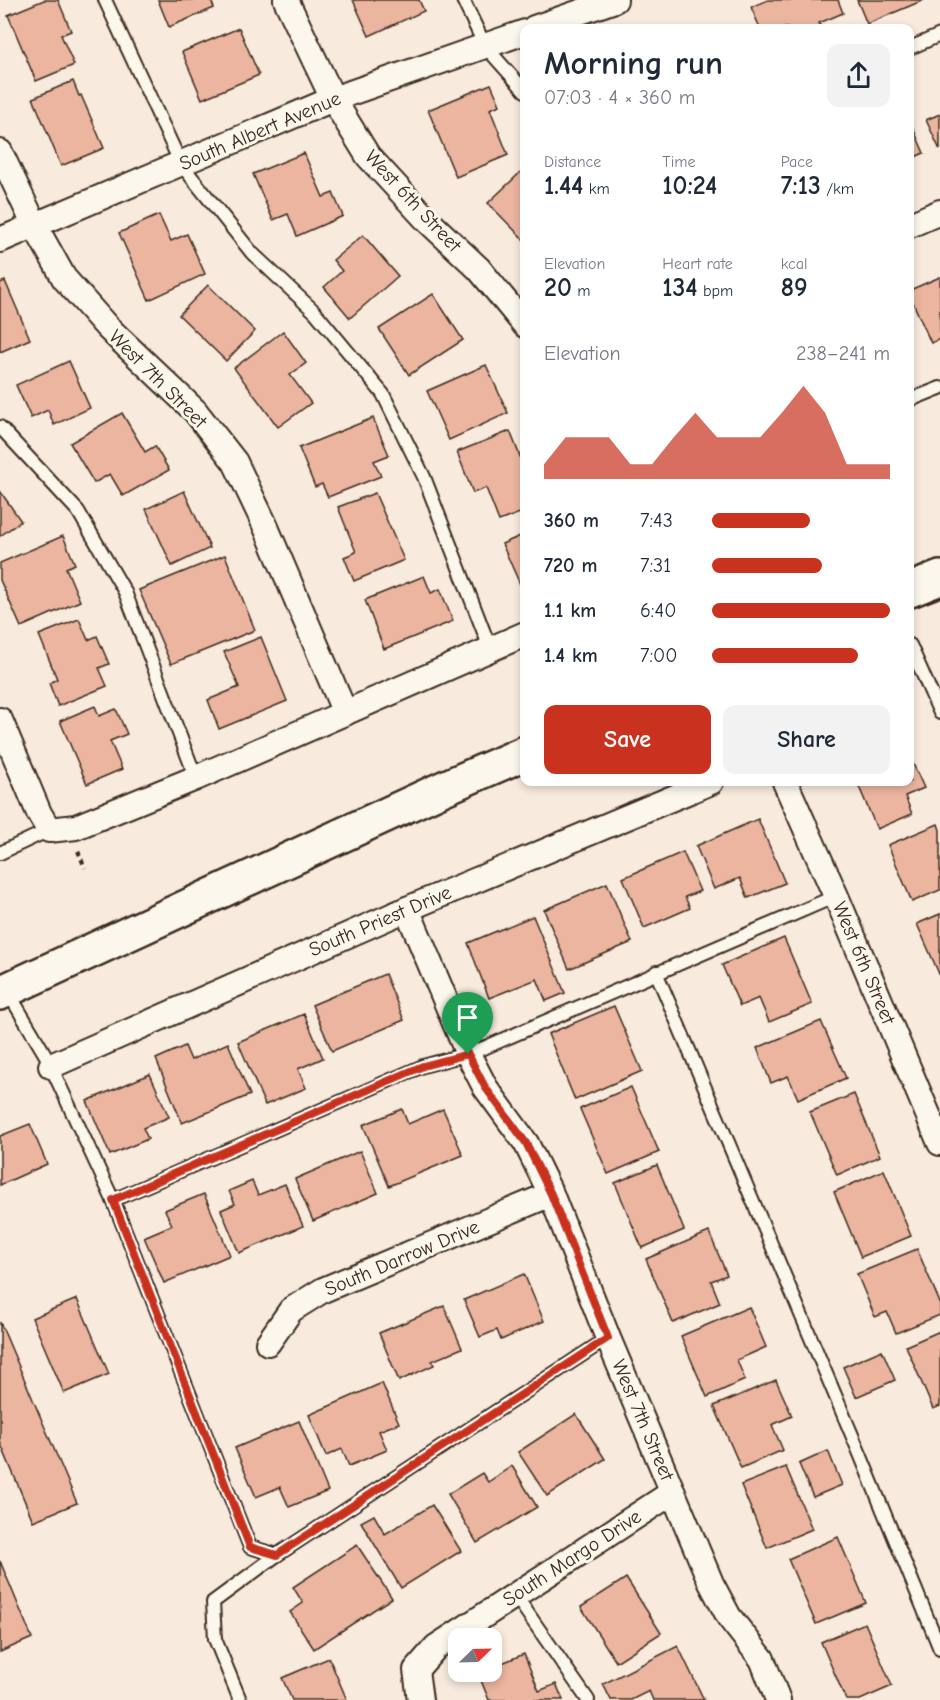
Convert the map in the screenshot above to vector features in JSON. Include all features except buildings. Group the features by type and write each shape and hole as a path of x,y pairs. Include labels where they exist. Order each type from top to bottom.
{"main road":[{"path":"914,588 940,578"},
{"path":"3,992 520,755"}],"street":[{"name":"West 6th Street","path":"286,0 333,99 368,156 427,220 479,269 520,319"},
{"path":"546,24 615,0"},
{"name":"South Albert Avenue","path":"0,240 333,99 520,34"},
{"name":"West 7th Street","path":"0,152 35,226 64,278 107,327 195,411 235,462 265,525 345,713"},
{"path":"914,223 940,212"},
{"path":"0,720 39,813 49,830 76,827 196,778 520,636"},
{"name":"South Priest Drive","path":"51,1066 407,909 701,786"},
{"name":"West 6th Street","path":"788,786 940,1143"},
{"name":"West 7th Street","path":"407,909 468,1054 485,1087 526,1143 551,1194 608,1338 711,1583 729,1617 762,1659 778,1700"},
{"name":"South Darrow Drive","path":"268,1343 291,1310 323,1290 551,1194"},
{"name":"South Margo Drive","path":"420,1700 416,1670 436,1647 673,1491"}],"lane":[{"path":"105,0 181,164 252,253 315,312 383,394 424,477 490,648"},
{"path":"464,0 485,46 520,85"},
{"path":"914,46 940,35"},
{"path":"914,398 940,388"},
{"path":"0,427 78,511 125,591 196,778"},
{"path":"914,654 940,713"},
{"path":"0,853 49,830"},
{"path":"113,1200 423,1066 468,1054 836,896"},
{"path":"656,972 940,1649"},
{"path":"3,992 51,1066 113,1200 250,1547 277,1555"},
{"path":"240,1700 214,1639 213,1602 277,1555 608,1338"},
{"path":"515,1595 588,1700"}],"route":[{"path":"468,1054 485,1087 526,1143 551,1194 608,1338 277,1555 250,1547 113,1200 423,1066 468,1054"}]}
